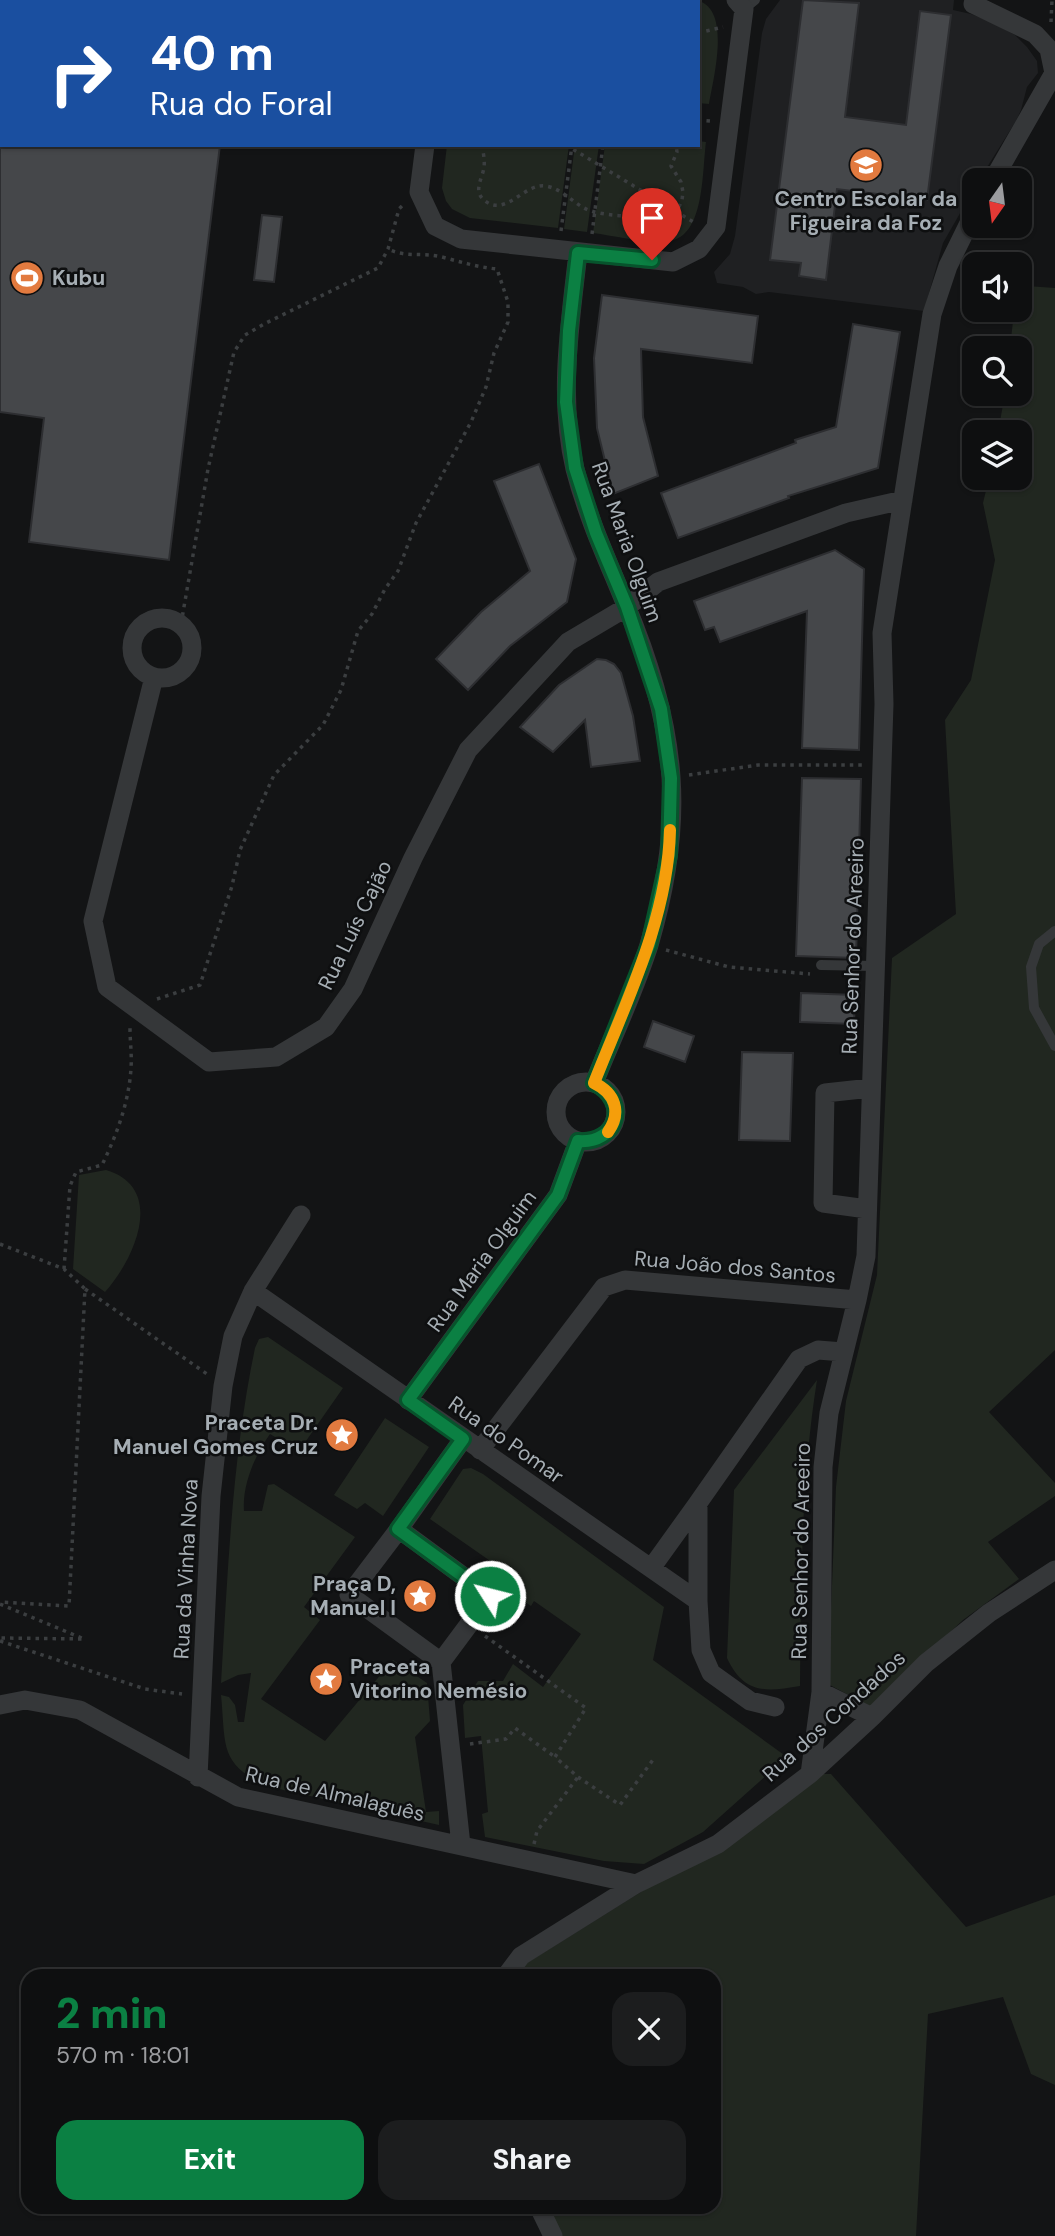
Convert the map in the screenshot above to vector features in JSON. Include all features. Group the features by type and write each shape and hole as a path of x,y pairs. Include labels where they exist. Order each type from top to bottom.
{"street":[{"path":"974,0 973,4 1035,34 1049,49 1054,73 1000,168"},
{"path":"425,147 419,192 435,226 461,239 673,262 699,249 716,227 744,8"},
{"name":"Rua Senhor do Areeiro","path":"810,1774 821,1692 823,1467 829,1413 866,1256 884,704 882,633 932,314 947,266 962,237"},
{"name":"Rua Maria Olguim","path":"575,252 566,402 575,468 596,533 627,607 661,709 671,778 669,855 649,945 594,1083"},
{"name":"Rua Luís Cajão","path":"154,677 93,921 107,986 209,1062 276,1057 326,1027 352,989 413,858 468,750 568,642 627,607 658,582 846,513 903,500"},
{"path":"158,618 170,619 181,624 188,633 192,645 191,656 186,667 177,674 166,678 154,677 144,672 136,663 132,652 133,640 138,630 147,622 158,618"},
{"path":"582,1082 594,1083 604,1088 612,1097 616,1108 615,1120 610,1130 601,1138 590,1142 578,1141 568,1136 560,1127 556,1116 557,1104 562,1093 571,1086 582,1082"},
{"path":"867,1209 823,1203 823,1153 825,1093 871,1088"},
{"name":"Rua Maria Olguim","path":"408,1400 558,1195 578,1141"},
{"name":"Rua da Vinha Nova","path":"198,1777 211,1496 223,1385 233,1336 253,1291 301,1215"},
{"name":"Rua João dos Santos","path":"480,1450 604,1287 625,1280 857,1300"},
{"name":"Rua do Pomar","path":"253,1291 698,1601"},
{"path":"652,1567 799,1359 818,1350 844,1352"},
{"path":"441,1662 349,1595 463,1439"},
{"path":"698,1503 701,1650 711,1672 750,1701 775,1707"},
{"path":"398,1529 490,1596 441,1662 461,1845"},
{"name":"Rua dos Condados","path":"512,1969 522,1956 635,1884 718,1844 810,1774 926,1663 989,1612 1055,1570"},
{"path":"821,1692 872,1717"},
{"name":"Rua de Almalaguês","path":"0,1705 25,1700 80,1710 238,1797 635,1884"},
{"path":"542,2214 553,2236"}],"lane":[{"path":"1055,931 1039,944 1031,967 1034,1008 1055,1046"},
{"path":"821,965 875,966"}],"path":[{"path":"700,32 744,8"},
{"path":"700,120 711,121"},
{"path":"482,147 485,164 479,187 483,199 502,205 536,186 544,186 566,195 585,209 628,216 654,214 667,225 672,223 677,213 683,192 681,182 671,166 676,147"},
{"path":"570,147 566,195 575,252"},
{"path":"572,147 712,233"},
{"path":"575,252 594,211 603,147"},
{"path":"181,624 208,469 234,352 245,335 378,268 388,249 399,209 419,192"},
{"path":"64,1269 70,1186 76,1172 102,1165 128,1098 130,1031 134,1007 200,985 232,886 240,850 274,775 323,725 341,690 358,631 372,614 398,571 416,523 471,422 486,387 494,353 508,322 508,302 497,269 472,266 442,257 400,255 388,249"},
{"path":"671,778 758,765 882,766"},
{"path":"649,945 729,967 813,974"},
{"path":"0,1244 64,1269 85,1289 223,1385"},
{"path":"0,1603 69,1605 85,1289"},
{"path":"0,1603 84,1639 0,1640"},
{"path":"469,1624 586,1708 555,1757"},
{"path":"0,1640 145,1689 202,1696"},
{"path":"478,1742 506,1739 515,1728 578,1777 620,1805 655,1757"},
{"path":"533,1850 537,1831 578,1777"}],"shaded area":[{"name":"Centro Escolar da Figueira da Foz","path":"780,0 954,0 953,10 994,23 1015,35 1037,61 1038,73 1027,87 1016,121 987,168 962,168 962,210 943,243 924,311 769,292 756,294 743,287 717,283 714,272 730,254 735,236 766,19"},
{"path":"700,2 707,5 714,15 717,29 718,45 709,104 700,103"},
{"path":"700,141 706,142 700,201 689,228 681,237 669,241 651,241 593,233 605,147 700,147"},
{"path":"447,147 569,147 558,228 470,218 452,209 442,188"},
{"path":"575,147 599,147 587,232 564,229"},
{"path":"1032,286 1055,288 1055,1350 989,1412 1055,1483 1055,1496 988,1542 1019,1579 963,1620 871,1707 828,1684 836,1487 846,1401 877,1275 892,958 956,914 945,720 971,680 995,560 983,503 986,490 1032,490 1032,420 1000,420 1003,406 1032,406 1032,336 1011,336 1013,322 1032,322"},
{"path":"106,1170 125,1179 136,1192 140,1208 134,1244 126,1262 105,1292 73,1269 79,1175"},
{"path":"268,1337 343,1388 299,1451 270,1434 251,1471 245,1491 244,1511 262,1511 268,1485 274,1484 355,1537 304,1607 320,1620 261,1699 325,1741 393,1660 427,1683 430,1721 415,1737 426,1812 439,1811 439,1825 270,1787 241,1770 228,1752 221,1695 229,1697 235,1705 238,1722 244,1722 251,1673 238,1675 221,1683 236,1473 255,1348 259,1339"},
{"path":"817,1380 805,1494 800,1686 757,1688 741,1678 727,1658 734,1490"},
{"path":"385,1418 429,1447 383,1516 365,1503 357,1509 334,1495"},
{"path":"471,1468 483,1474 664,1607 653,1660 787,1757 703,1832 644,1864 604,1861 485,1837 482,1814 488,1812 481,1736 465,1738 463,1705 478,1681 503,1681 513,1664 543,1687 581,1634 534,1601 531,1606 519,1598 526,1586 430,1519 463,1469"},
{"path":"810,1774 831,1774 966,1927 1055,1895 1055,2085 1031,2074 1003,1997 928,2014 916,2236 553,2236 542,2214 721,2214 721,1969 517,1969 718,1844"}],"building":[{"path":"803,0 859,3 845,117 906,125 920,11 951,15 927,200 837,189 826,280 799,276 801,263 770,260"},
{"path":"0,147 220,147 169,560 29,542 44,418 0,412"},
{"path":"262,215 282,217 274,282 254,280"},
{"path":"602,295 758,316 752,363 641,349 643,417 658,476 613,494 597,428 594,358"},
{"path":"853,324 900,332 878,468 788,496 789,498 678,538 661,493 796,443 795,440 836,427"},
{"path":"539,464 576,559 567,602 510,646 468,690 436,659 481,612 530,571 494,481"},
{"path":"835,550 864,569 859,750 802,748 807,611 720,642 714,627 705,630 694,601"},
{"path":"597,659 614,664 621,673 633,716 640,761 591,767 585,720 553,752 520,727 559,685"},
{"path":"802,778 861,779 856,958 796,956"},
{"path":"801,993 855,995 854,1024 800,1022"},
{"path":"653,1021 694,1036 685,1062 644,1047"},
{"path":"742,1052 793,1053 790,1141 739,1140"}],"slow traffic":[{"path":"608,1132 615,1120 616,1108 612,1097 604,1088 594,1083 649,945 669,855 670,830"}],"place":[{"name":"Centro Escolar da Figueira da Foz","path":"866,165"},
{"name":"Kubu","path":"27,278"},
{"name":"Praceta Dr. Manuel Gomes Cruz","path":"342,1435"},
{"name":"Praça D, Manuel I","path":"420,1596"},
{"name":"Praceta Vitorino Nemésio","path":"326,1679"}],"route":[{"path":"490,1596 398,1529 463,1439 408,1400 558,1195 578,1141 590,1142 601,1138 610,1130 615,1120 616,1108 612,1097 604,1088 594,1083 649,945 669,855 671,778 661,709 627,607 596,533 575,468 566,402 569,331 578,253 652,260"}]}
